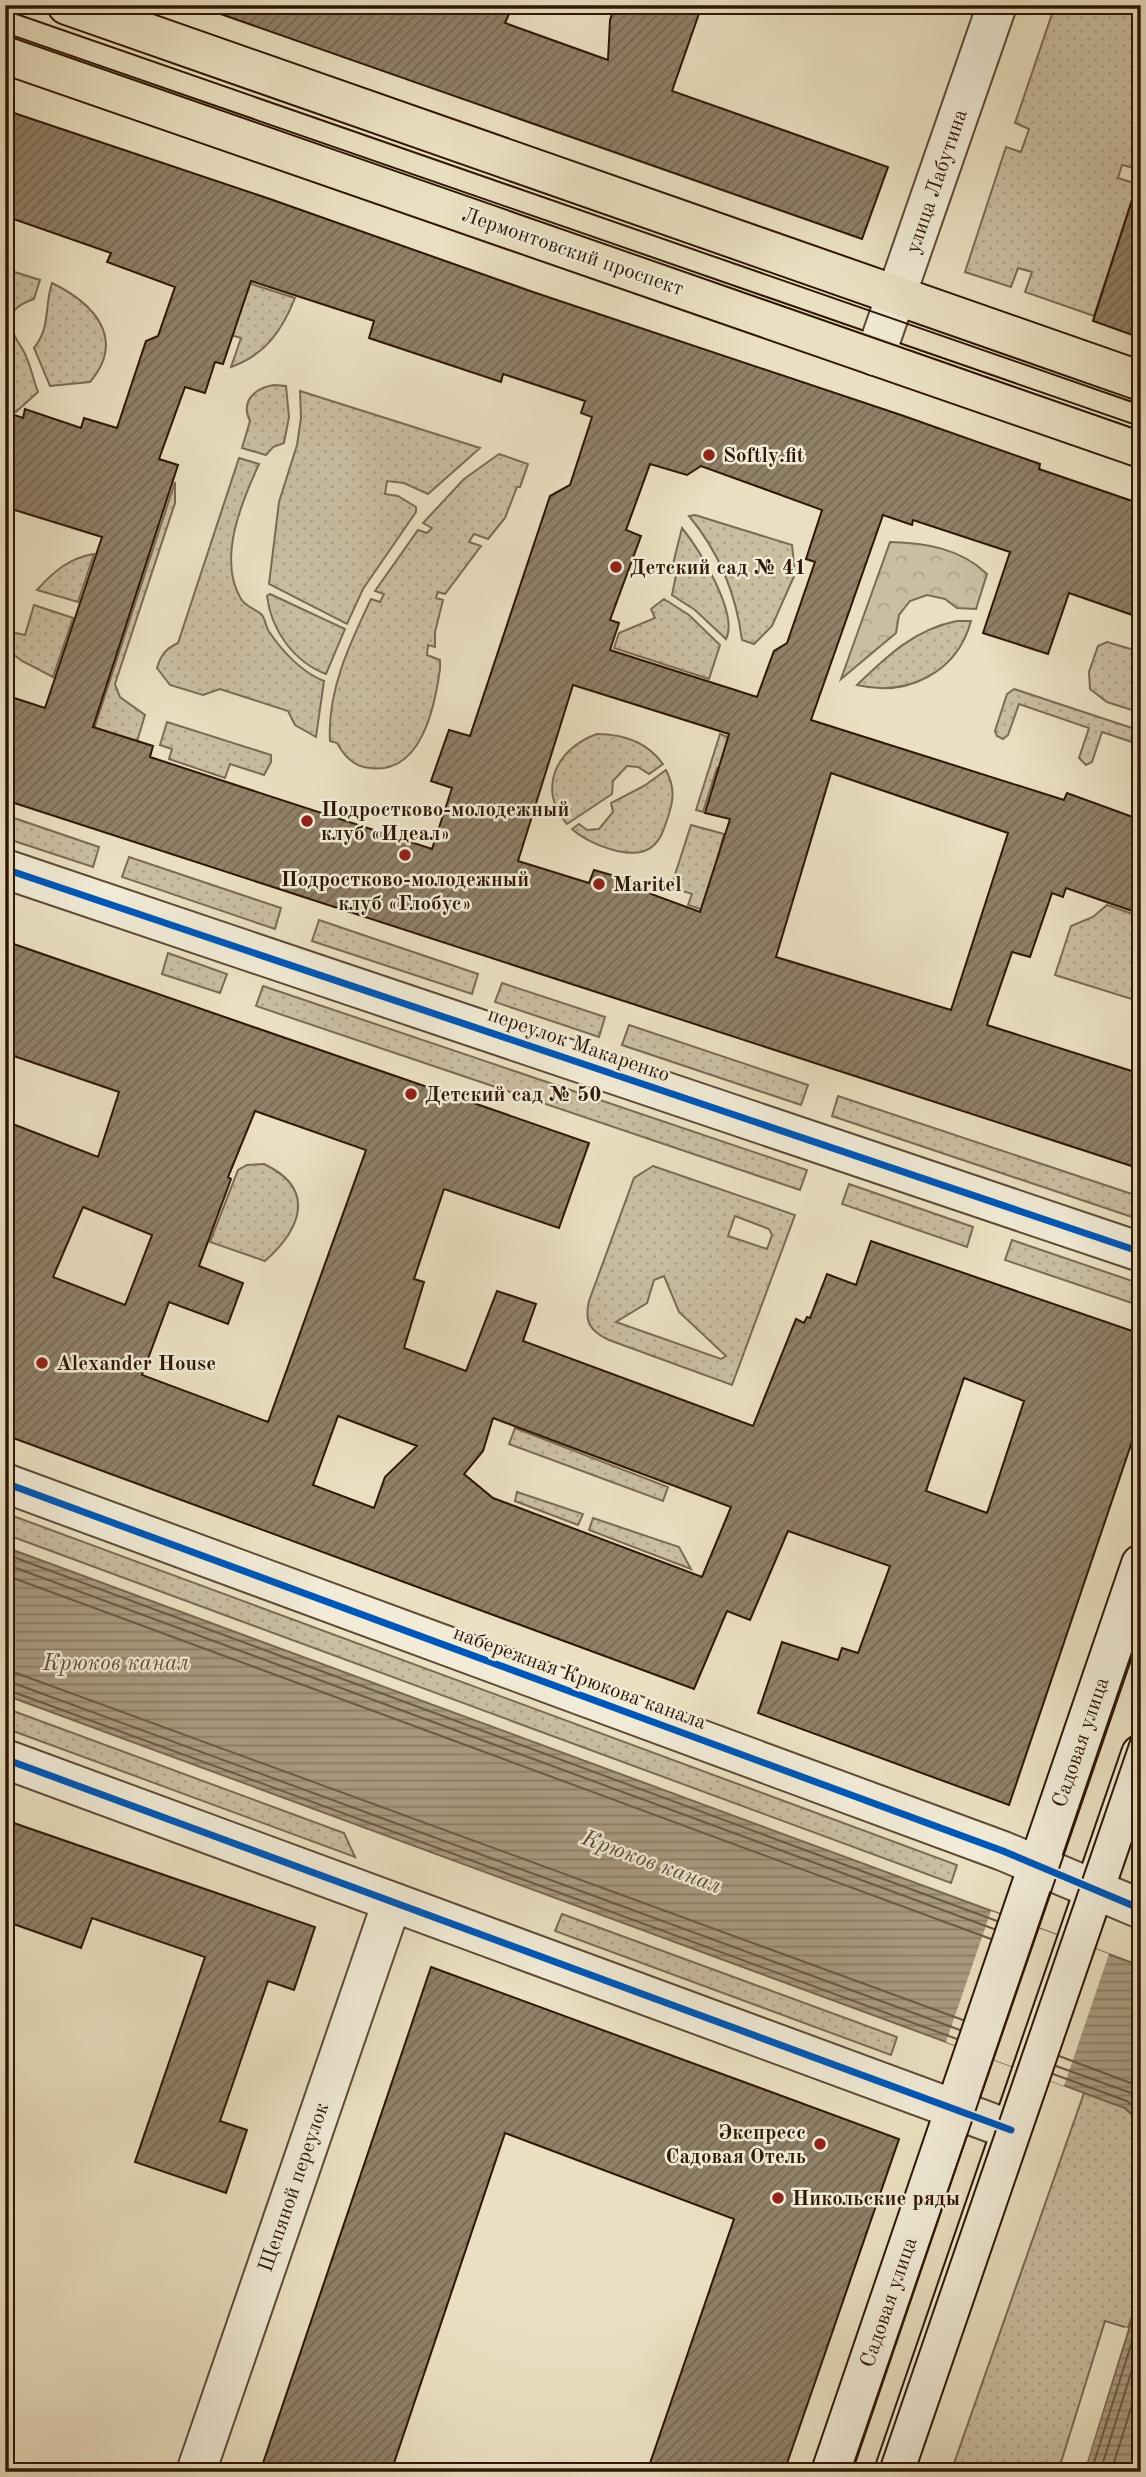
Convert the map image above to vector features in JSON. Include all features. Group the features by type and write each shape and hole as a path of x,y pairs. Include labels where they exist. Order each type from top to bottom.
{"main road":[{"path":"67,5 1141,381"},
{"name":"Лермонтовский проспект","path":"5,54 1141,448"}],"street":[{"name":"улица Лабутина","path":"875,356 997,5"},
{"name":"переулок Макаренко","path":"5,869 1141,1252"},
{"name":"набережная Крюкова канала","path":"5,1483 1037,1866 1141,1909"},
{"name":"Садовая улица","path":"831,2472 1141,1564"},
{"path":"894,2472 1141,1754"},
{"path":"5,1759 1011,2130"},
{"name":"Щепяной переулок","path":"196,2472 392,1902"}],"green space":[{"path":"1055,5 1141,5 1141,170 1122,165 1118,178 1137,184 1094,316 1025,292 1032,272 1018,268 1011,287 965,272 1006,147 1021,152 1029,129 1015,123"},
{"path":"5,269 40,280 34,299 16,308 10,320 28,360 38,392 16,412 5,409"},
{"path":"245,282 295,298 278,331 263,349 231,367 241,338 227,334"},
{"path":"52,283 80,301 100,323 105,337 105,351 101,366 90,382 50,386 34,348 45,325"},
{"path":"274,385 286,386 289,417 284,443 273,447 266,455 242,448 250,421 247,414 248,402 255,392"},
{"path":"300,391 480,448 428,494 404,483 387,481 385,494 398,496 416,507 416,512 363,589 347,624 269,584 279,502 297,445 301,418"},
{"path":"499,454 528,464 505,518 488,539 474,534 469,542 481,546 445,594 438,592 436,598 443,600 435,632 435,647 428,645 427,655 440,660 440,669 434,701 423,735 402,761 388,767 360,766 347,756 337,743 330,741 336,686 355,633 371,599 380,602 384,594 375,591 418,530 427,533 432,528 423,523 464,479"},
{"path":"239,458 259,464 235,530 231,566 234,583 241,599 262,615 268,630 285,653 307,672 324,681 316,737 295,725 288,711 220,689 203,695 170,685 157,668 164,653 178,643"},
{"path":"175,482 175,503 115,684 120,697 145,715 135,748 92,735"},
{"path":"695,515 792,545 795,574 772,626 754,644 742,640 731,590 709,544 689,516"},
{"path":"682,528 707,566 722,598 729,628 726,639 695,610 672,595 677,570 673,564"},
{"path":"890,542 942,549 977,565 987,574 976,609 957,608 945,599 927,595 910,601 899,615 896,633 841,679"},
{"path":"94,554 78,602 37,590 62,567"},
{"path":"270,594 345,629 326,674 304,662 286,643 269,609 267,596"},
{"path":"664,599 689,615 720,645 709,679 614,648 619,633 655,618 651,609"},
{"path":"34,605 73,618 53,677 22,661 5,648 9,635 25,635"},
{"path":"957,621 971,621 964,639 954,655 928,677 894,687 857,685 891,654 915,637"},
{"path":"1107,642 1141,652 1141,713 1107,702 1090,689 1089,672 1098,646"},
{"path":"1014,689 1141,731 1141,745 1102,732 1092,762 1086,765 1079,758 1089,728 1019,704 1008,735 1003,739 997,736 995,731 1007,694"},
{"path":"167,722 271,755 271,762 264,775 230,764 225,778 169,759 172,749 160,745"},
{"path":"597,734 634,741 650,750 663,764 649,774 638,767 627,766 613,781 612,794 567,824 553,797 555,771 571,749"},
{"path":"720,734 733,739 724,770 717,768 703,812 696,810"},
{"path":"666,770 673,793 671,805 659,840 653,846 635,853 611,850 572,829 579,824 587,830 599,829 613,812 611,803 644,786"},
{"path":"5,815 99,847 93,867 5,838"},
{"path":"691,825 724,834 703,910 688,905 692,894 671,887"},
{"path":"129,857 281,908 275,929 122,877"},
{"path":"1107,905 1141,917 1141,940 1132,964 1141,967 1141,1002 1055,975 1071,926 1093,917"},
{"path":"319,920 478,974 472,994 312,941"},
{"path":"168,953 227,974 220,993 162,974"},
{"path":"502,983 605,1017 599,1037 495,1002"},
{"path":"263,986 807,1170 800,1190 256,1006"},
{"path":"629,1025 808,1085 801,1105 622,1045"},
{"path":"838,1096 1141,1197 1141,1220 832,1116"},
{"path":"264,1164 281,1174 292,1185 298,1210 287,1236 265,1261 210,1242 238,1170 247,1165"},
{"path":"653,1166 795,1215 732,1385 609,1340 590,1325 587,1315 589,1301 634,1178","holes":["735,1216 769,1229 772,1235 767,1249 728,1236","664,1276 679,1312 726,1356 721,1359 616,1322 647,1303 654,1280"]},
{"path":"849,1184 973,1227 967,1247 842,1204"},
{"path":"1012,1240 1141,1284 1141,1306 1005,1260"},
{"path":"515,1428 668,1487 663,1501 509,1444"},
{"path":"517,1492 583,1514 578,1525 515,1501"},
{"path":"5,1513 957,1865 951,1883 5,1534"},
{"path":"593,1518 679,1547 691,1569 589,1530"},
{"path":"5,1708 344,1833 355,1857 5,1728"},
{"path":"562,1914 897,2037 891,2055 555,1931"},
{"path":"1084,2093 1125,2108 1141,2123 1141,2291 1128,2328 1105,2321 1058,2472 951,2472"}],"water":[{"name":"Крюков канал","path":"5,1547 1141,1966 1141,2123 1125,2108 5,1695"},
{"path":"1141,2291 1141,2472 1084,2472"}],"pier":[{"path":"991,1911 1109,1954 1064,2086 946,2042"},
{"path":"1125,2327 1128,2328 1084,2472 1080,2472"}],"building":[{"path":"213,5 491,5 510,12 505,23 608,60 610,20 615,5 702,5 672,91 888,167 862,239 212,11"},
{"path":"5,110 270,199 533,292 901,415 1040,464 1039,469 1141,504 1141,618 1069,593 1048,654 983,633 1010,552 913,520 912,525 883,515 811,720 1064,800 1067,793 1141,820 1141,914 1066,888 1063,897 1052,893 1030,957 1012,952 987,1025 1138,1073 1132,1092 1141,1095 1141,1169 5,800 5,695 45,708 102,537 5,507 5,412 23,418 25,409 81,428 84,418 117,428 146,341 158,336 175,287 107,262 111,253 5,216","holes":["251,281 374,321 369,338 501,382 503,374 585,401 581,413 592,417 570,485 550,496 470,736 449,730 431,781 452,788 432,849 150,757 153,746 93,727 178,465 159,459 185,387 205,393 215,362 223,364","650,464 687,475 701,466 822,510 806,559 815,562 787,643 774,651 757,697 610,650 619,623 610,620 641,536 626,530","573,685 729,734 705,813 730,819 700,912 651,894 643,884 594,870 589,883 518,861","831,773 1008,833 951,1010 776,957"]},
{"path":"1134,194 1141,195 1141,338 1093,321"},
{"path":"5,941 589,1143 559,1228 444,1189 414,1279 424,1282 404,1348 466,1371 497,1291 536,1304 523,1341 753,1426 796,1319 804,1323 807,1317 810,1318 827,1274 856,1285 871,1241 1141,1334 1141,1415 1009,1805 758,1713 782,1642 838,1660 842,1648 858,1653 890,1566 788,1531 750,1620 727,1611 694,1689 5,1435 5,1121 98,1157 119,1092 5,1053","holes":["255,1111 366,1150 268,1422 142,1375 169,1302 228,1324 243,1283 199,1266 231,1179 228,1177","83,1207 152,1235 125,1305 53,1277","964,1378 1024,1401 987,1513 926,1491","338,1416 417,1446 385,1477 374,1508 313,1485","493,1418 731,1507 702,1577 493,1498 464,1474 483,1451"]},
{"path":"5,1820 315,1927 294,1990 268,1981 220,2121 247,2130 226,2193 135,2162 205,1957 92,1918 81,1948 5,1921"},
{"name":"Никольские ряды","path":"431,1967 899,2139 784,2472 647,2472 734,2219 505,2133 391,2472 260,2472"}],"tram line":[{"path":"5,10 1141,405"},
{"path":"5,35 1141,431"},
{"path":"851,2472 1141,1631"},
{"path":"878,2472 1141,1709"}],"cycle path":[{"path":"5,869 1141,1252"},
{"path":"5,1483 1003,1851 1141,1909"},
{"path":"5,1759 1011,2130"}],"place":[{"name":"Softly.fit","path":"709,455"},
{"name":"Детский сад № 41","path":"616,567"},
{"name":"Подростково-молодежный клуб «Идеал»","path":"307,821"},
{"name":"Подростково-молодежный клуб «Глобус»","path":"405,855"},
{"name":"Maritel","path":"599,884"},
{"name":"Детский сад № 50","path":"411,1094"},
{"name":"Alexander House","path":"42,1363"},
{"name":"Экспресс Садовая Отель","path":"820,2144"},
{"name":"Никольские ряды","path":"778,2198"}]}
